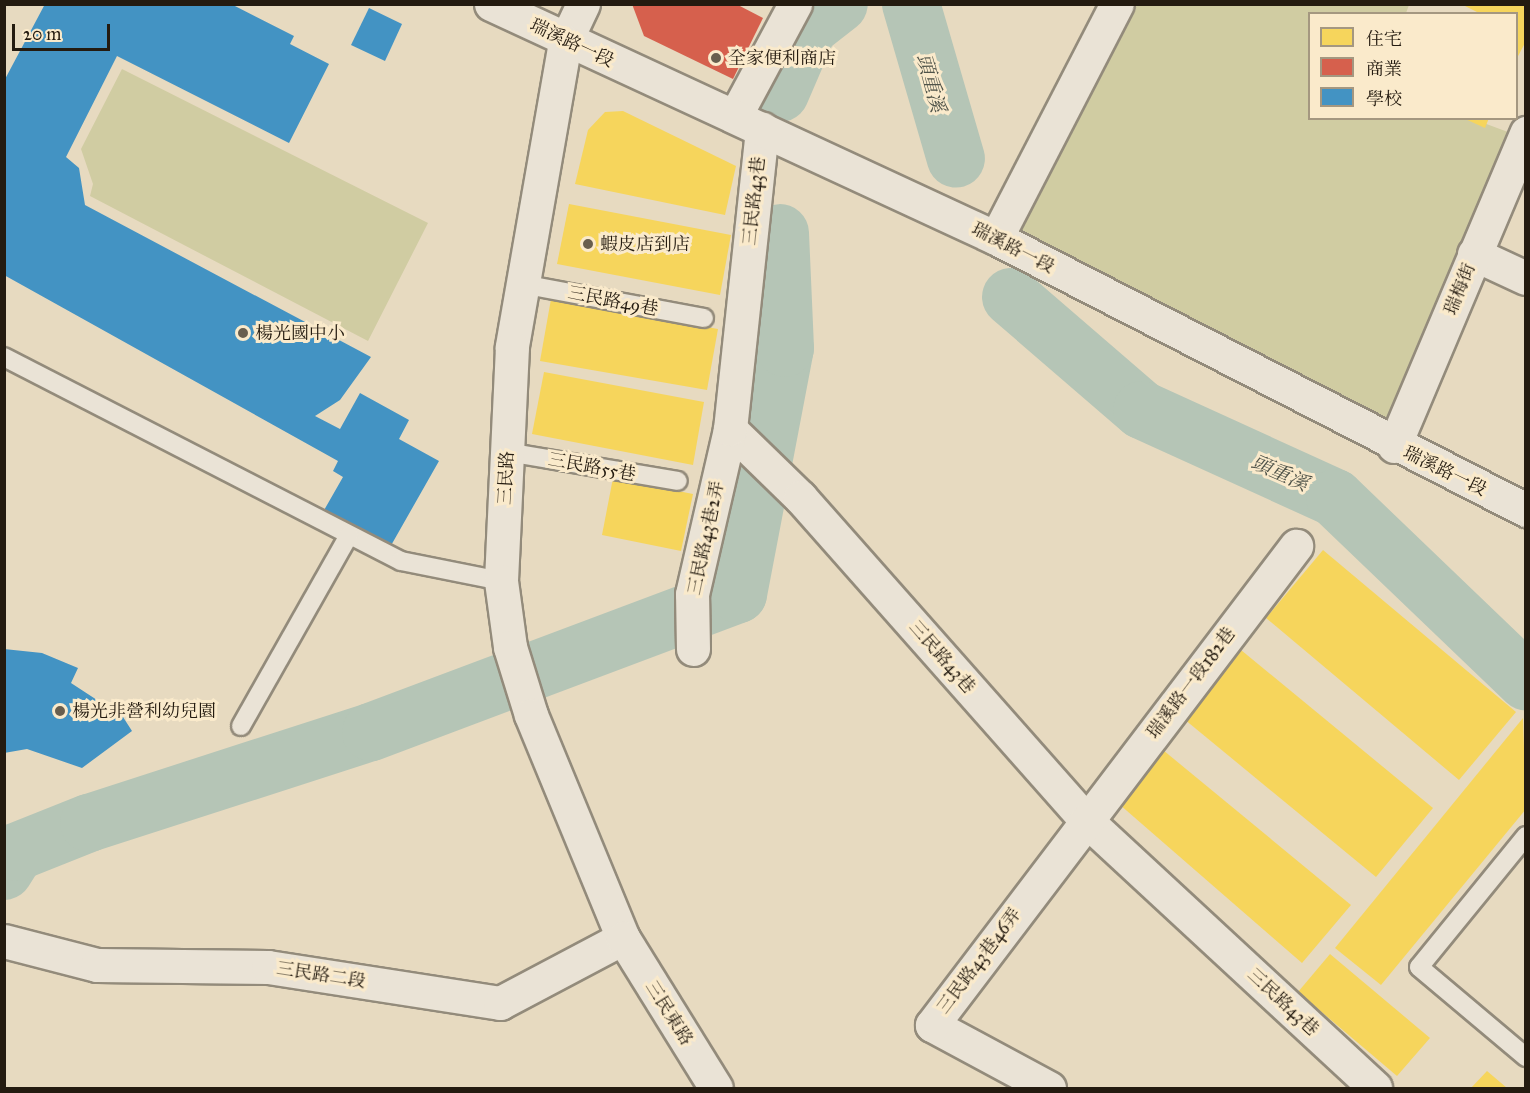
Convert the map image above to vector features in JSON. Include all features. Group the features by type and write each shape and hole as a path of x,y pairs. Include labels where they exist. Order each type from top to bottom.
{"street":[{"name":"瑞溪路一段","path":"491,4 565,42 748,123 996,238 1394,446 1526,510"},
{"name":"三民路","path":"583,4 565,42 522,284 507,452 501,581 510,647 531,716 622,938"},
{"path":"748,123 795,4"},
{"path":"996,238 1117,4"},
{"name":"三民路43巷","path":"748,123 730,429 800,497 1086,820 1375,1089"},
{"name":"瑞梅街","path":"1394,446 1526,133"},
{"path":"1474,254 1526,278"},
{"name":"三民路43巷2弄","path":"693,649 692,594 730,429"},
{"name":"瑞溪路一段182巷","path":"1086,820 1296,546"},
{"name":"三民路43巷46弄","path":"1049,1089 932,1025 1086,820"},
{"name":"三民路二段","path":"4,941 96,965 268,967 500,1003 622,938"},
{"name":"三民東路","path":"622,938 716,1089"}],"lane":[{"name":"三民路49巷","path":"522,284 704,318"},
{"path":"4,357 401,561 501,581"},
{"name":"三民路55巷","path":"507,452 678,481"},
{"path":"242,726 349,535"},
{"path":"1526,836 1419,967 1526,1057"}],"shaded area":[{"path":"1117,5 1409,5 1406,12 1308,12 1308,120 1476,120 1524,138 1394,446 996,238"},
{"path":"122,69 428,223 368,341 90,196 93,184 81,149"}],"building: 住宅":[{"path":"1461,4 1526,4 1526,41 1518,56 1518,12 1477,12"},
{"path":"623,111 736,166 725,215 575,184 588,130 605,112"},
{"path":"1467,120 1488,120 1485,128"},
{"path":"569,204 731,235 720,295 557,264"},
{"path":"551,299 718,329 707,390 540,361"},
{"path":"544,372 704,402 693,465 532,434"},
{"path":"613,478 693,494 681,551 602,535"},
{"path":"1323,550 1516,712 1459,780 1266,618"},
{"path":"1241,650 1433,808 1376,877 1184,719"},
{"path":"1523,718 1526,809 1381,985 1335,948"},
{"path":"1163,750 1351,905 1302,963 1119,804"},
{"path":"1330,954 1430,1038 1397,1076 1298,992"},
{"path":"1487,1071 1507,1088 1471,1088"}],"building: 商業":[{"name":"全家便利商店","path":"632,4 736,4 763,18 733,79 644,36"}],"building: 學校":[{"path":"45,4 231,4 294,36 290,44 329,64 289,143 117,56 66,157 79,168 85,205 371,357 340,400 315,416 340,429 360,393 409,420 399,439 439,461 389,549 323,512 343,477 333,471 338,461 4,275 4,81"},
{"path":"369,8 402,24 385,61 351,45"},
{"name":"楊光非營利幼兒園","path":"4,649 42,653 78,668 71,683 123,717 132,731 82,768 27,749 4,753"}],"waterway":[{"path":"780,93 808,28 839,4"},
{"name":"頭重溪","path":"911,4 956,159"},
{"path":"4,871 16,852 89,823 371,732 738,594 785,348 780,233"},
{"name":"頭重溪","path":"1011,297 1142,410 1335,498 1526,681"}],"place":[{"name":"全家便利商店","path":"716,58"},
{"name":"蝦皮店到店","path":"588,244"},
{"name":"楊光國中小","path":"243,333"},
{"name":"楊光非營利幼兒園","path":"60,711"}]}
